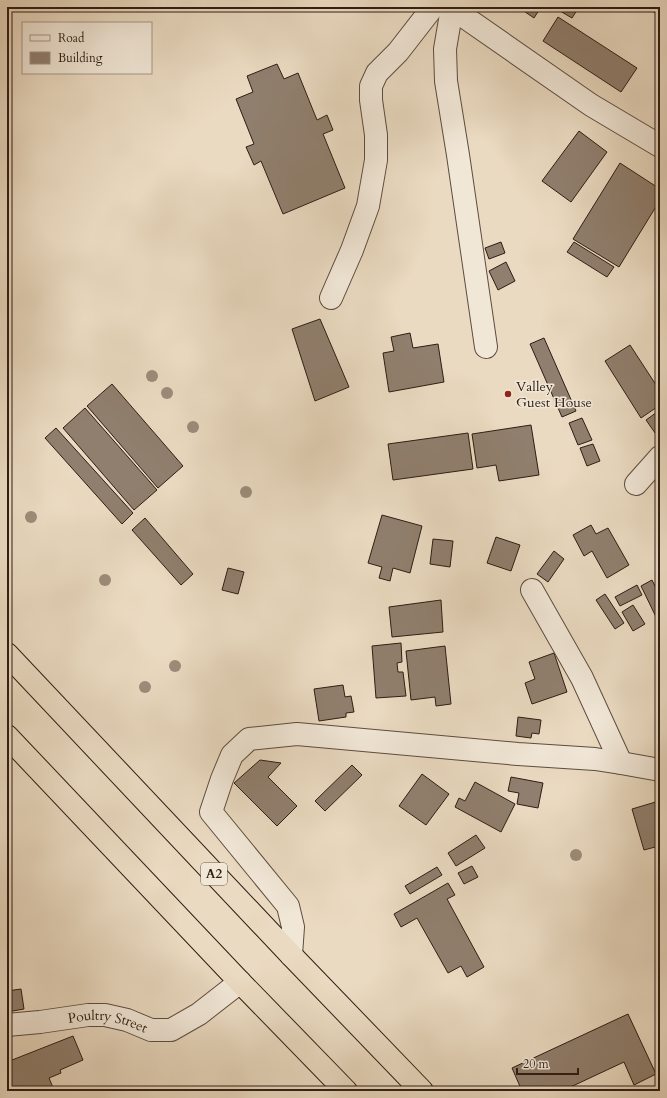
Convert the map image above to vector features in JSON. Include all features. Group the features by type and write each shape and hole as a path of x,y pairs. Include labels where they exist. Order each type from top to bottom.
{"highway":[{"name":"A2","path":"7,654 291,955 422,1091"},
{"path":"7,736 240,982 346,1091"}],"street":[{"path":"445,7 591,106 660,146"},
{"path":"330,298 352,250 368,206 376,160 376,135 371,100 371,86 377,73 445,7"},
{"path":"445,7 446,81 486,347"},
{"path":"636,484 660,457"},
{"path":"532,590 582,678 621,763"},
{"path":"291,955 293,927 288,906 211,812 232,754 249,739 297,734 621,763 660,770"},
{"name":"Poultry Street","path":"7,1025 88,1015 105,1015 127,1020 151,1030 171,1030 199,1014 240,982"}],"building":[{"path":"518,7 541,7 534,18"},
{"path":"579,7 572,18 555,8"},
{"path":"648,7 660,7 660,17"},
{"path":"558,17 637,68 621,92 543,41"},
{"path":"277,64 284,79 298,73 317,120 327,115 333,130 323,134 345,188 283,214 261,161 254,165 246,147 254,144 236,99 253,92 247,76"},
{"path":"579,131 607,152 571,202 542,181"},
{"path":"620,163 660,189 660,200 619,267 573,239"},
{"path":"501,242 505,253 489,259 485,248"},
{"path":"574,242 614,267 607,277 567,252"},
{"path":"506,262 515,281 498,290 489,271"},
{"path":"320,319 349,387 315,401 292,329"},
{"path":"410,333 413,348 438,344 444,382 389,392 383,353 394,351 391,337"},
{"path":"544,338 576,411 562,417 530,344"},
{"path":"630,345 660,391 660,405 641,418 605,361"},
{"path":"112,384 183,466 158,488 87,406"},
{"path":"85,408 157,490 134,510 63,428"},
{"path":"660,410 660,440 646,420"},
{"path":"582,418 592,440 578,445 569,423"},
{"path":"531,425 539,475 499,481 496,465 477,468 472,434"},
{"path":"56,428 133,513 122,524 45,438"},
{"path":"468,433 473,469 393,480 388,444"},
{"path":"593,444 600,461 587,466 580,448"},
{"path":"382,515 422,526 410,573 393,568 390,581 379,578 382,567 368,563"},
{"path":"145,518 193,574 181,585 132,530"},
{"path":"591,525 596,534 608,528 629,565 607,578 592,551 584,556 573,535"},
{"path":"496,537 520,545 511,571 487,563"},
{"path":"433,539 453,541 450,567 430,564"},
{"path":"554,551 564,559 548,582 537,574"},
{"path":"228,568 244,572 238,594 222,590"},
{"path":"652,580 660,596 660,617 657,619 641,586"},
{"path":"637,585 642,595 620,606 615,597"},
{"path":"605,594 624,623 615,629 596,600"},
{"path":"441,600 443,632 392,637 389,607"},
{"path":"633,605 645,624 633,631 622,612"},
{"path":"401,643 402,662 397,663 398,672 403,672 406,696 376,698 372,646"},
{"path":"445,646 451,704 436,706 435,697 411,700 406,651"},
{"path":"554,653 567,692 532,704 525,683 535,679 529,662"},
{"path":"343,685 345,697 351,696 354,712 346,713 346,717 319,721 314,689"},
{"path":"518,717 541,720 539,734 532,733 531,738 516,736"},
{"path":"260,760 281,763 268,777 297,806 277,826 234,783"},
{"path":"352,765 362,775 325,811 315,801"},
{"path":"422,774 449,794 426,825 399,806"},
{"path":"511,777 543,783 538,808 517,804 519,793 508,791"},
{"path":"475,782 515,804 501,832 455,807 459,798 465,801"},
{"path":"659,801 660,836 657,837 659,846 644,850 632,809"},
{"path":"476,835 485,848 456,866 448,853"},
{"path":"472,866 478,877 464,884 458,873"},
{"path":"437,867 442,875 410,894 405,886"},
{"path":"448,883 455,895 447,899 484,967 467,977 461,966 448,973 417,918 401,927 394,914"},
{"path":"21,989 24,1009 7,1012 7,991"},
{"path":"628,1014 656,1074 634,1085 624,1062 562,1091 522,1091 512,1068"},
{"path":"73,1036 83,1060 60,1070 61,1073 49,1078 54,1090 7,1091 7,1062"},
{"path":"660,1085 660,1091 646,1091"}],"place":[{"name":"Valley Guest House","path":"508,394"}]}
